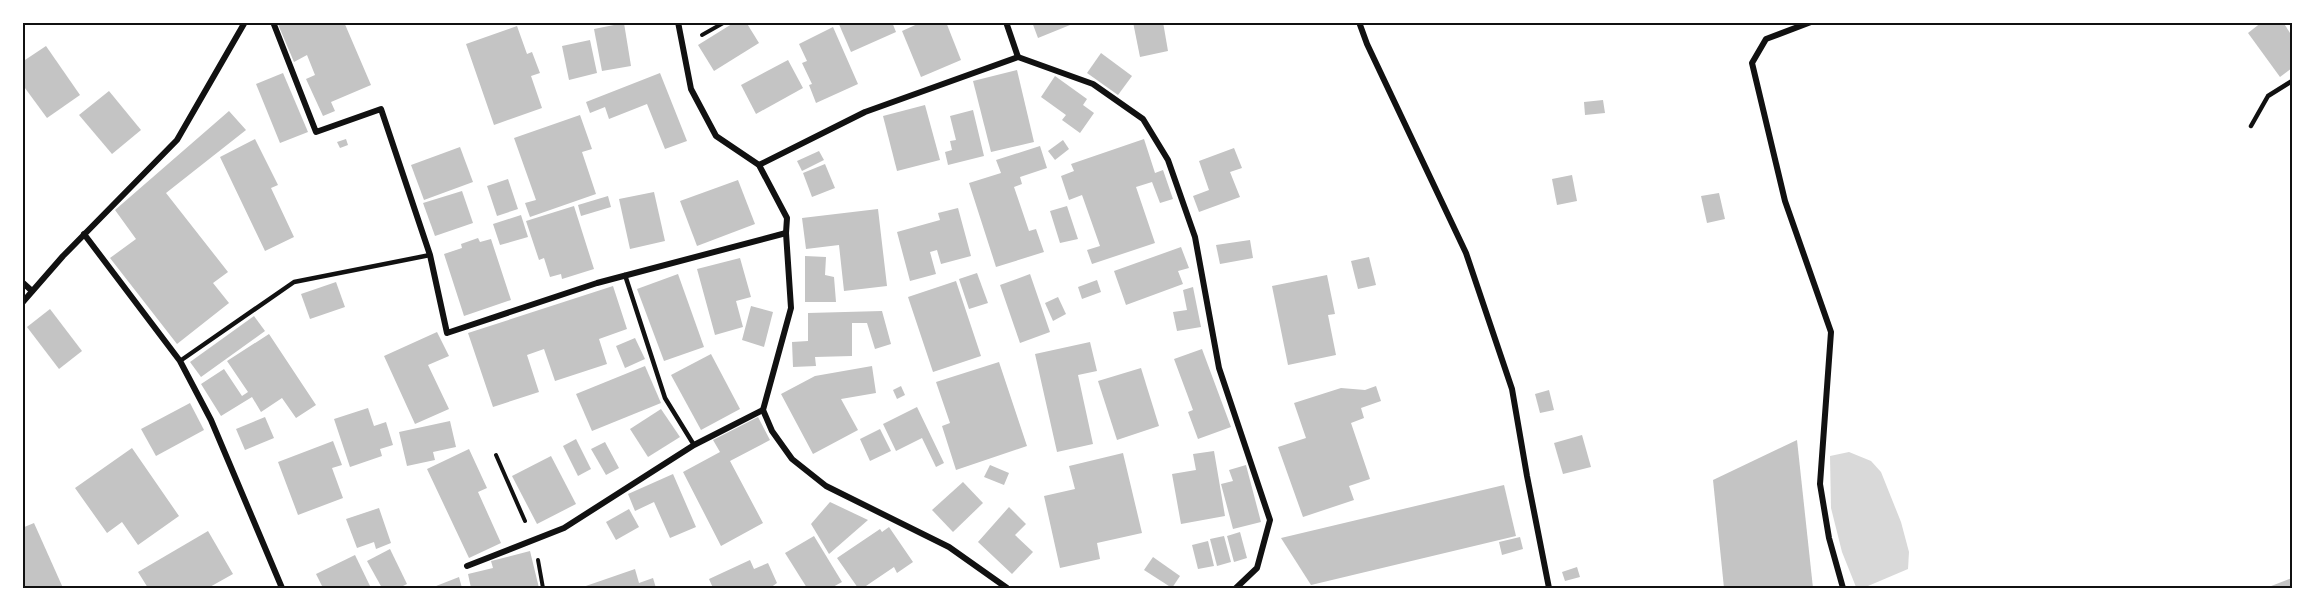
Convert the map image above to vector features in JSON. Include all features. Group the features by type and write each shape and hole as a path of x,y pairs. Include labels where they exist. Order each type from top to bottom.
{"street":[{"path":"22,303 84,234 177,140 244,22"},
{"path":"273,22 316,132 381,109 430,255 447,333 597,283 786,233"},
{"path":"678,22 691,89 716,136 759,165 787,218 791,308 763,410 772,431 792,459 826,486 949,547 1007,588"},
{"path":"1006,22 1018,57"},
{"path":"1359,22 1367,44 1466,253 1509,378 1549,588"},
{"path":"1811,22 1766,39 1752,63 1785,201 1831,332 1820,484 1829,538 1843,588"},
{"path":"759,165 865,112 1018,57 1093,84 1143,119 1168,160 1196,237 1219,368 1270,520 1257,568 1236,588"},
{"path":"84,234 180,361 212,420 282,588"},
{"path":"22,282 32,291"},
{"path":"467,566 564,528 694,445 763,410"}],"lane":[{"path":"2251,126 2268,96 2292,81"},
{"path":"180,361 294,282 430,255"},
{"path":"625,275 665,398 694,445"}],"shaded area":[{"path":"1849,452 1871,461 1881,472 1901,522 1909,552 1908,569 1868,586 1856,587 1842,552 1831,508 1830,456"}],"building":[{"path":"277,22 344,22 371,85 331,102 335,111 323,116 306,79 315,75 307,55 294,62"},
{"path":"735,22 746,22 759,43 714,71 698,45"},
{"path":"838,22 892,22 896,32 851,52"},
{"path":"922,22 946,22 961,60 921,77 902,31"},
{"path":"1032,22 1075,22 1075,23 1038,38"},
{"path":"1133,22 1163,22 1168,51 1140,57"},
{"path":"2262,22 2283,22 2292,36 2292,68 2280,77 2248,33"},
{"path":"624,23 631,66 602,71 594,29"},
{"path":"517,26 527,54 532,52 540,73 531,76 542,108 494,125 466,44"},
{"path":"833,27 858,84 816,103 809,85 812,84 802,63 807,61 799,44"},
{"path":"590,40 597,73 569,80 562,46"},
{"path":"46,46 80,95 47,118 22,84 22,62"},
{"path":"1101,53 1132,76 1118,95 1087,73"},
{"path":"788,60 803,88 756,114 741,85"},
{"path":"1017,70 1034,142 991,152 973,81"},
{"path":"283,73 308,132 280,143 256,84"},
{"path":"660,73 687,141 665,149 647,104 609,119 605,107 590,113 586,102"},
{"path":"1055,76 1087,99 1083,105 1094,113 1080,133 1062,120 1066,115 1041,97"},
{"path":"109,91 141,130 112,154 79,115"},
{"path":"1603,100 1605,113 1585,115 1584,102"},
{"path":"925,105 940,160 897,171 883,116"},
{"path":"973,110 984,156 948,165 945,152 952,150 950,141 956,140 950,116"},
{"path":"229,111 246,130 166,193 228,272 213,283 229,303 177,344 110,258 136,239 115,210"},
{"path":"580,115 592,149 582,152 596,194 530,217 525,203 536,200 514,138"},
{"path":"255,139 278,185 271,188 294,237 265,251 220,157"},
{"path":"346,139 348,145 340,148 337,142"},
{"path":"1144,139 1155,173 1163,170 1173,199 1160,203 1152,182 1136,187 1155,243 1092,264 1087,250 1100,246 1082,195 1069,200 1061,176 1074,171 1071,164"},
{"path":"1063,140 1069,149 1055,160 1048,151"},
{"path":"1040,146 1047,168 1020,177 1022,184 1014,187 1029,231 1036,229 1044,252 996,267 969,183 1001,173 996,160"},
{"path":"460,147 473,182 424,200 411,165"},
{"path":"1234,148 1242,168 1230,172 1240,197 1199,212 1193,196 1209,190 1199,161"},
{"path":"819,151 824,160 802,171 797,161"},
{"path":"825,164 835,188 812,197 803,173"},
{"path":"1572,175 1577,201 1557,205 1552,179"},
{"path":"508,179 518,209 497,216 487,186"},
{"path":"738,180 755,224 697,246 680,201"},
{"path":"462,191 473,223 435,236 423,203"},
{"path":"654,192 665,241 630,249 619,199"},
{"path":"1719,193 1725,219 1707,223 1701,196"},
{"path":"608,196 611,207 581,216 578,205"},
{"path":"574,206 594,269 562,279 561,274 550,277 544,258 539,260 526,221"},
{"path":"1067,206 1078,239 1060,243 1050,211"},
{"path":"958,208 971,256 941,264 937,250 930,252 936,274 910,281 897,232 940,220 938,213"},
{"path":"878,209 887,286 844,291 839,245 806,249 802,218"},
{"path":"521,215 528,237 500,245 493,224"},
{"path":"478,238 480,242 491,239 511,300 464,316 444,254 462,248 461,244"},
{"path":"1250,240 1253,258 1220,264 1216,245"},
{"path":"1181,247 1189,268 1178,271 1183,284 1126,305 1114,271"},
{"path":"805,256 826,257 825,275 834,277 836,302 805,302"},
{"path":"1369,257 1376,285 1358,289 1351,261"},
{"path":"740,258 751,297 736,301 743,327 715,335 697,269"},
{"path":"977,273 988,303 969,309 959,279"},
{"path":"678,274 704,347 664,361 637,289"},
{"path":"1030,274 1050,332 1020,343 1000,285"},
{"path":"1327,275 1335,314 1328,315 1336,355 1288,365 1272,286"},
{"path":"1097,280 1101,292 1082,299 1078,287"},
{"path":"956,281 981,356 933,372 908,297"},
{"path":"336,282 345,307 310,319 301,294"},
{"path":"613,286 627,329 599,339 607,364 555,381 544,349 527,355 539,392 493,407 468,333"},
{"path":"1193,287 1201,327 1177,331 1173,312 1187,310 1183,290"},
{"path":"1058,297 1066,314 1053,321 1045,303"},
{"path":"751,306 773,312 764,347 742,340"},
{"path":"50,309 82,351 59,369 27,327"},
{"path":"882,311 891,344 875,349 867,323 852,323 852,356 815,357 816,366 793,367 792,342 808,341 808,313"},
{"path":"254,316 265,331 201,377 190,362"},
{"path":"437,332 449,356 428,365 449,409 415,424 384,356"},
{"path":"269,334 316,405 296,418 282,398 261,412 252,397 221,416 201,384 224,369 242,396 248,392 227,361"},
{"path":"635,338 645,359 625,368 616,346"},
{"path":"1090,342 1097,371 1078,375 1093,444 1057,452 1035,354"},
{"path":"1202,349 1231,427 1198,439 1188,412 1193,410 1174,359"},
{"path":"711,354 740,409 701,430 671,375"},
{"path":"999,362 1027,446 956,470 942,426 950,423 936,382"},
{"path":"645,366 661,403 592,431 576,394"},
{"path":"872,366 876,393 841,399 858,430 813,454 781,394 815,376"},
{"path":"1141,368 1159,426 1117,440 1098,381"},
{"path":"901,386 905,395 897,399 893,390"},
{"path":"1376,386 1381,401 1361,408 1364,418 1351,423 1370,479 1349,486 1354,500 1303,517 1278,447 1306,438 1294,403 1341,388 1365,390"},
{"path":"1549,390 1554,410 1540,413 1535,394"},
{"path":"190,403 204,430 156,456 141,429"},
{"path":"917,407 944,463 936,467 922,438 896,451 883,424"},
{"path":"368,408 374,426 386,422 393,445 380,449 382,456 350,467 334,419"},
{"path":"661,409 680,437 648,457 630,429"},
{"path":"265,417 274,438 245,450 236,429"},
{"path":"758,417 770,440 730,461 763,523 721,546 683,472 720,452 713,440"},
{"path":"450,421 456,447 433,452 435,460 407,466 399,432"},
{"path":"880,429 891,451 870,461 860,439"},
{"path":"1582,435 1591,467 1563,474 1554,443"},
{"path":"576,439 591,469 578,476 563,446"},
{"path":"1797,440 1813,588 1724,588 1713,480"},
{"path":"333,441 342,465 332,468 343,498 298,515 278,462"},
{"path":"605,442 619,468 606,475 591,449"},
{"path":"132,448 179,516 138,545 122,522 107,533 75,488"},
{"path":"469,449 487,488 478,492 501,543 469,558 427,469"},
{"path":"1214,451 1225,516 1181,524 1172,474 1196,470 1193,454"},
{"path":"1123,453 1142,533 1097,543 1100,559 1060,568 1044,496 1075,489 1069,466"},
{"path":"551,456 576,504 537,524 512,476"},
{"path":"990,465 1009,473 1004,485 984,477"},
{"path":"1246,465 1261,522 1233,529 1221,484 1233,481 1229,470"},
{"path":"673,474 696,527 670,538 654,502 635,511 628,494"},
{"path":"963,482 983,503 953,532 932,510"},
{"path":"1504,485 1516,536 1311,585 1281,538"},
{"path":"830,502 868,520 829,554 811,524"},
{"path":"1009,507 1026,524 1015,535 1033,552 1012,574 978,542"},
{"path":"379,508 391,543 376,549 374,542 357,548 346,519"},
{"path":"629,509 639,527 616,540 606,522"},
{"path":"34,523 63,588 22,588 22,528"},
{"path":"889,527 913,562 897,573 894,567 863,588 858,588 837,558 880,529 882,532"},
{"path":"208,531 233,574 208,588 148,588 138,572"},
{"path":"1240,532 1247,558 1234,562 1227,536"},
{"path":"814,536 842,582 831,588 807,588 785,553"},
{"path":"1224,536 1231,562 1217,566 1210,539"},
{"path":"1520,537 1523,549 1502,555 1499,542"},
{"path":"1208,541 1214,566 1198,569 1192,545"},
{"path":"390,549 407,584 399,588 382,588 367,561"},
{"path":"530,551 539,588 471,588 468,574 493,568 491,561"},
{"path":"355,555 371,588 323,588 316,574"},
{"path":"1153,557 1180,576 1172,588 1144,570"},
{"path":"750,560 754,569 768,563 777,583 770,588 713,588 709,579"},
{"path":"1577,567 1580,577 1565,581 1562,572"},
{"path":"635,569 639,583 653,578 656,588 580,588"},
{"path":"459,577 462,588 431,588"},
{"path":"2292,578 2292,588 2266,588"}]}
